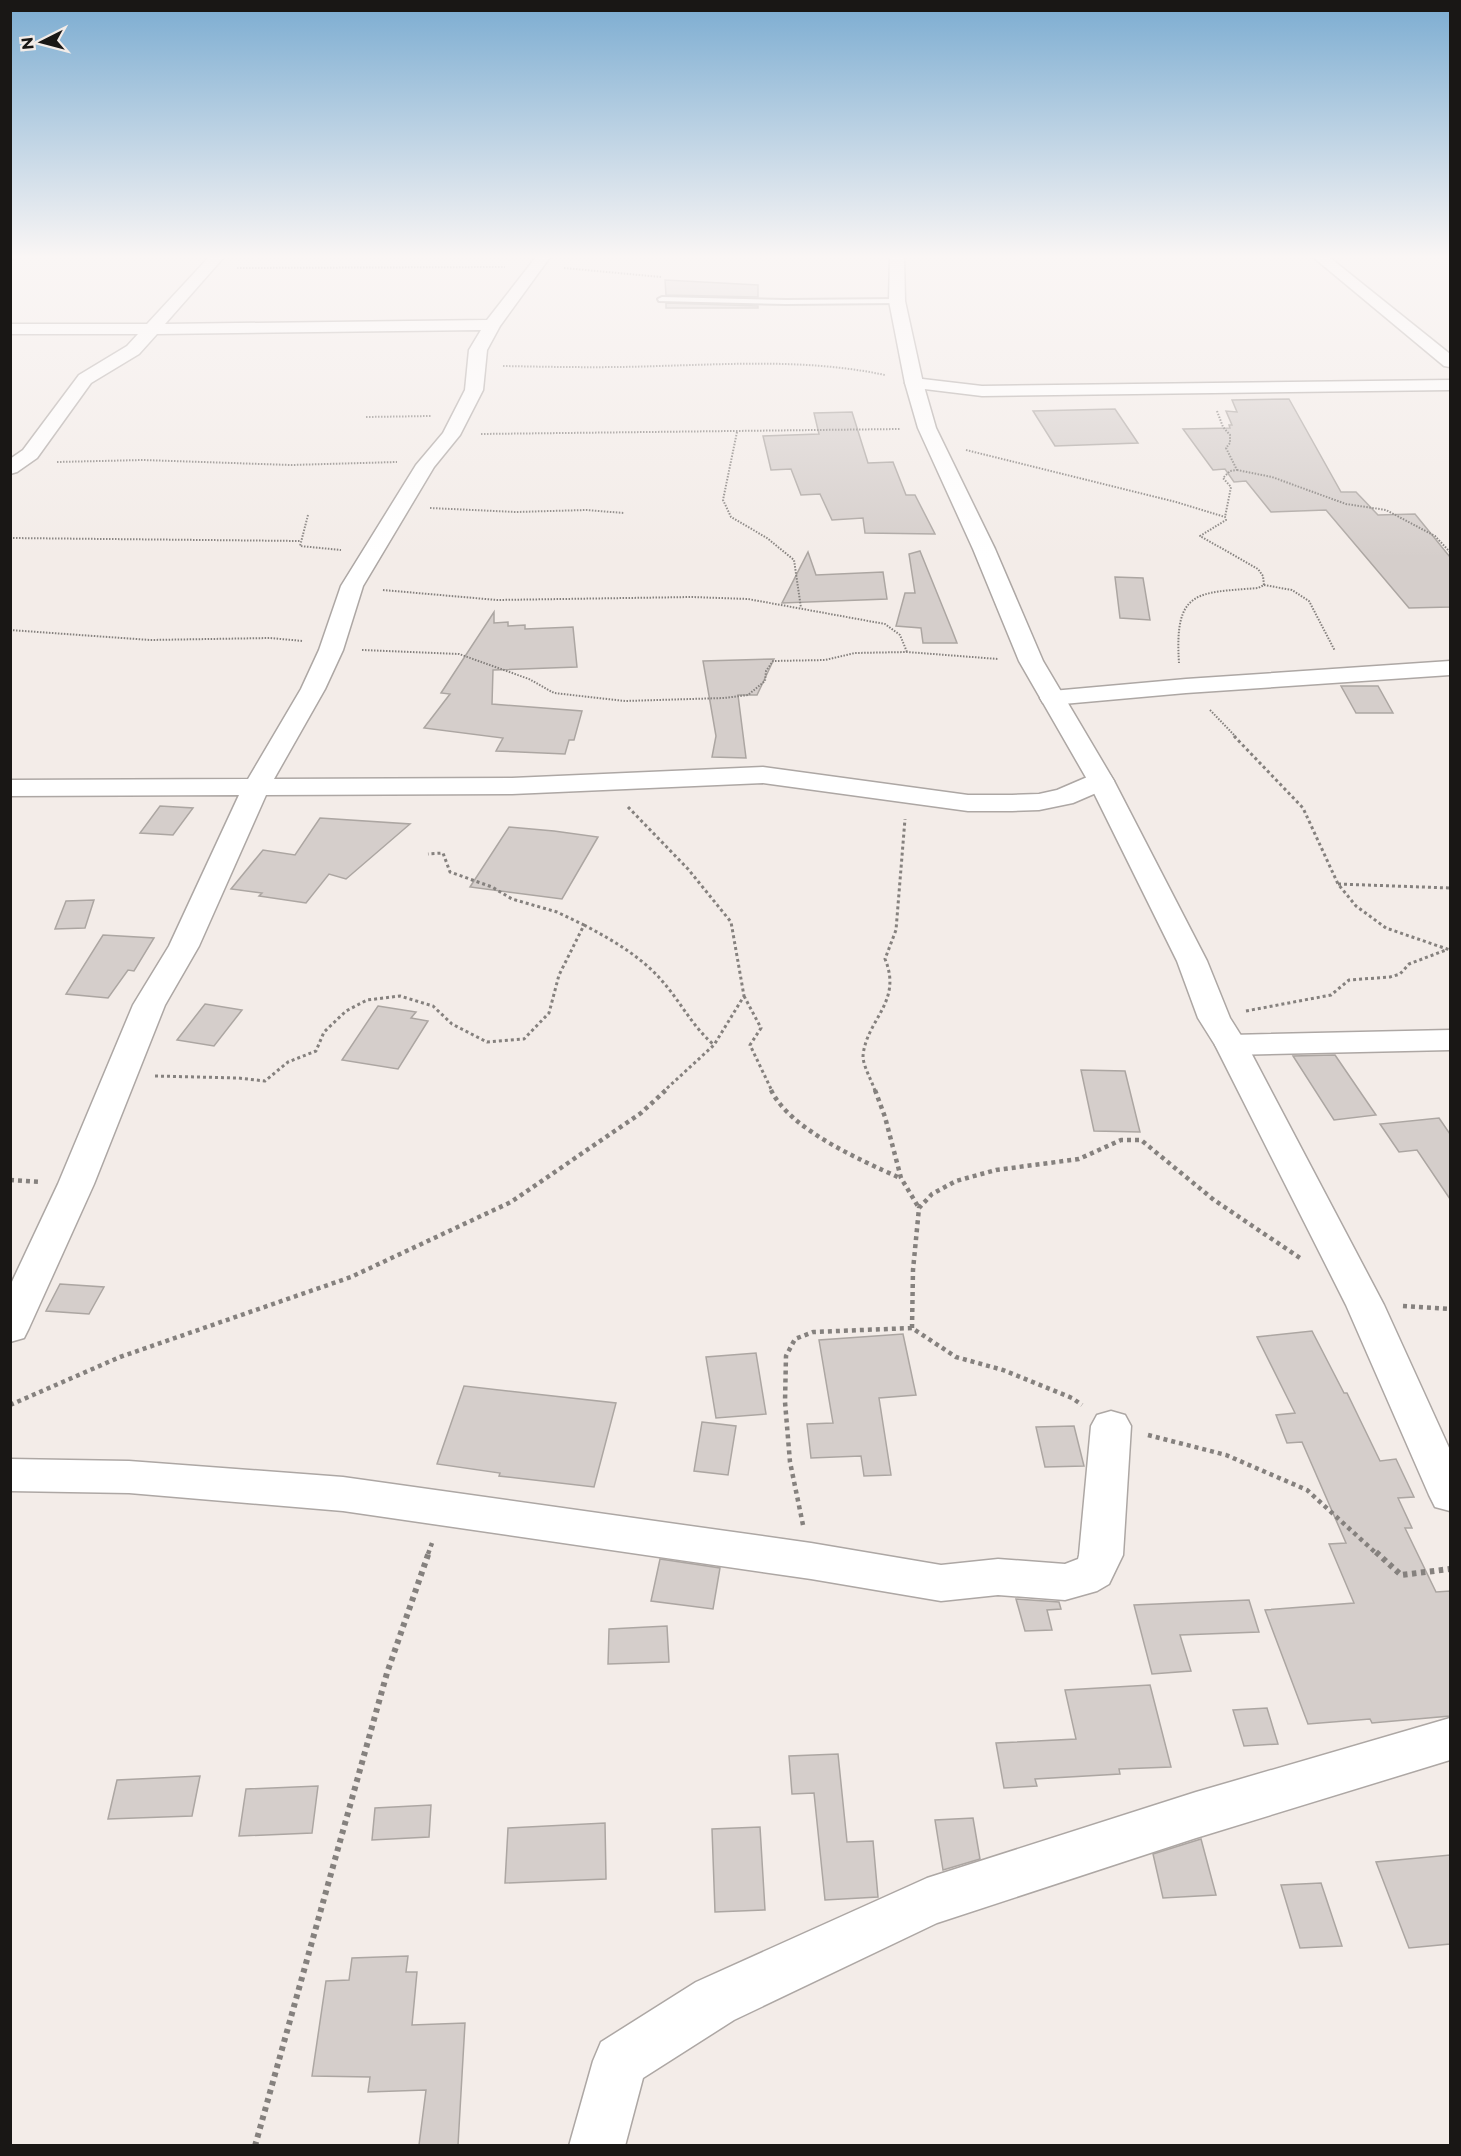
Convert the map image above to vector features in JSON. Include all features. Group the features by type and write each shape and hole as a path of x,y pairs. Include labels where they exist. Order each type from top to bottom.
{"main road":[{"path":"13,465 30,454 85,379 120,358"},
{"path":"10,1328 76,1184 149,1005 184,946 257,786 313,689 333,645 352,586 431,459 451,435 462,416 474,390 478,358"},
{"path":"910,358 931,435 984,549 1031,661 1101,781 1192,961 1214,1018 1231,1045 1365,1305 1450,1495"},
{"path":"915,382 982,391 1450,385"},
{"path":"1052,698 1328,675 1405,673 1450,668"},
{"path":"1405,673 1450,677"},
{"path":"10,788 589,784 763,775 968,803 1039,802 1064,797 1101,781"},
{"path":"1231,1045 1450,1040"},
{"path":"10,1475 153,1479 343,1494 811,1561 941,1583 998,1577 1065,1582 1094,1571 1101,1555 1112,1426"},
{"path":"597,2145 620,2061 715,2001 927,1902 1196,1815 1450,1739"}],"path":[{"path":"478,366 567,368 754,362 813,363 862,369 915,382"},
{"path":"1208,388 1223,427 1230,435 1230,442 1226,448 1237,470"},
{"path":"366,417 462,416"},
{"path":"736,432 723,500 726,510 731,517 767,538 794,560 801,608"},
{"path":"451,435 736,432 931,435 1225,517"},
{"path":"13,465 153,460 312,465 431,459"},
{"path":"1264,585 1263,576 1258,569 1200,536 1226,520 1231,487 1223,478 1230,471 1237,470 1272,477 1346,504 1386,510 1435,536 1450,552"},
{"path":"400,508 516,512 586,510 624,513"},
{"path":"308,515 300,546 371,553"},
{"path":"10,538 301,541"},
{"path":"1328,675 1340,666 1339,660 1309,601 1292,590 1264,585 1258,588 1199,595 1191,602 1178,630 1179,665 1186,686 1304,808 1338,884 1356,906 1386,928 1449,950"},
{"path":"352,586 433,596 497,600 692,597 748,599 885,624 896,631 906,643 907,652"},
{"path":"10,630 58,631 171,640 278,638 333,645 459,654 529,679 554,693 625,701 724,698 748,695 765,681 766,671 773,662 825,660 855,653 907,652 1031,661"},
{"path":"589,784 628,806 688,869 731,922 744,996 761,1028 750,1045 778,1104 835,1148 901,1178"},
{"path":"907,794 896,930 885,959 890,971 888,995 881,1016 868,1036 863,1058 885,1117 901,1178 919,1208 913,1270 912,1328"},
{"path":"428,854 443,853 450,872 492,887 512,898 557,912 621,944 662,980 698,1033 714,1045"},
{"path":"1338,884 1450,888"},
{"path":"121,1073 188,1079 244,1077 265,1081 281,1065 306,1053 316,1051 324,1032 346,1011 367,1000 400,996 433,1006 452,1024 487,1042 524,1039 549,1013 559,975 584,925"},
{"path":"1214,1018 1284,1002 1331,995 1349,980 1390,977 1400,974 1409,964 1421,958 1449,950"},
{"path":"10,1406 120,1357 351,1278 511,1202 641,1113 714,1045 744,996"},
{"path":"919,1208 932,1194 956,1181 996,1170 1079,1159 1111,1143 1132,1138 1141,1140 1153,1148 1214,1200 1303,1260"},
{"path":"811,1561 790,1462 785,1402 786,1356 795,1339 813,1332 912,1328 956,1357 1003,1370 1072,1398 1112,1426 1226,1455 1307,1490 1401,1575 1450,1569"},
{"path":"255,2145 387,1673 445,1509"}],"building":[{"path":"1289,399 1341,492 1356,492 1378,515 1415,514 1450,557 1450,607 1409,608 1326,510 1271,512 1246,481 1234,482 1225,469 1213,470 1183,429 1230,428 1229,425 1232,425 1226,411 1237,412 1232,400"},
{"path":"1115,409 1138,443 1055,446 1033,411"},
{"path":"852,412 868,463 893,462 906,495 915,495 935,534 865,533 863,518 832,520 820,494 801,495 791,469 771,470 763,436 819,434 814,413"},
{"path":"920,551 957,643 923,643 921,628 896,626 905,593 915,593 909,554"},
{"path":"808,552 816,575 883,572 887,599 782,603"},
{"path":"1115,577 1143,578 1150,620 1120,618"},
{"path":"494,612 494,623 508,622 508,626 525,625 525,629 573,627 577,667 493,670 492,704 582,711 574,740 569,740 565,754 496,751 503,738 424,728 450,694 441,693"},
{"path":"774,659 757,695 738,695 746,758 712,757 716,736 703,661"},
{"path":"1341,686 1378,686 1393,713 1356,713"},
{"path":"160,806 193,808 173,835 140,833"},
{"path":"320,818 410,824 346,879 329,874 306,903 231,889 263,850 295,855"},
{"path":"509,827 598,837 562,899 470,887"},
{"path":"94,900 85,928 55,929 66,901"},
{"path":"103,935 154,938 134,971 128,970 108,998 66,994"},
{"path":"205,1004 242,1010 214,1046 177,1040"},
{"path":"378,1006 416,1012 411,1018 428,1021 398,1069 342,1060"},
{"path":"1335,1055 1376,1115 1334,1120 1293,1056"},
{"path":"1081,1070 1125,1071 1140,1132 1094,1131"},
{"path":"1439,1118 1450,1134 1450,1199 1417,1150 1399,1152 1380,1124"},
{"path":"60,1284 104,1287 89,1314 46,1311"},
{"path":"1312,1331 1344,1393 1347,1393 1380,1461 1396,1459 1414,1497 1398,1498 1412,1528 1405,1528 1436,1592 1450,1591 1450,1716 1372,1723 1370,1719 1308,1724 1265,1610 1354,1603 1329,1544 1346,1543 1302,1442 1287,1443 1276,1415 1295,1413 1257,1337"},
{"path":"903,1334 916,1395 879,1398 891,1475 864,1476 861,1456 811,1458 807,1424 833,1423 819,1340"},
{"path":"756,1353 766,1414 716,1418 706,1357"},
{"path":"464,1386 616,1403 594,1487 499,1476 500,1473 437,1464"},
{"path":"702,1422 736,1426 728,1475 694,1471"},
{"path":"1074,1426 1084,1466 1045,1467 1036,1427"},
{"path":"660,1559 720,1568 713,1609 651,1601"},
{"path":"1016,1599 1059,1602 1061,1609 1047,1610 1052,1630 1025,1631"},
{"path":"1249,1600 1259,1632 1180,1635 1191,1671 1152,1674 1134,1605"},
{"path":"667,1626 669,1662 608,1664 609,1629"},
{"path":"1150,1685 1171,1767 1119,1769 1120,1774 1035,1779 1037,1786 1004,1788 996,1743 1076,1739 1065,1690"},
{"path":"1267,1708 1278,1744 1244,1746 1233,1710"},
{"path":"838,1754 847,1842 873,1841 878,1897 825,1900 814,1793 792,1794 789,1756"},
{"path":"200,1776 192,1816 108,1819 117,1780"},
{"path":"318,1786 312,1833 239,1836 246,1789"},
{"path":"431,1805 429,1837 372,1840 375,1808"},
{"path":"973,1818 980,1859 943,1870 935,1820"},
{"path":"605,1823 606,1879 505,1883 508,1828"},
{"path":"760,1827 765,1910 715,1912 712,1829"},
{"path":"1201,1839 1216,1895 1163,1898 1153,1854"},
{"path":"1450,1855 1450,1944 1409,1948 1376,1862"},
{"path":"1321,1883 1342,1946 1300,1948 1281,1885"},
{"path":"408,1956 406,1972 417,1972 412,2025 465,2023 458,2145 419,2145 426,2090 368,2092 370,2077 312,2076 326,1981 349,1980 352,1958"}]}
